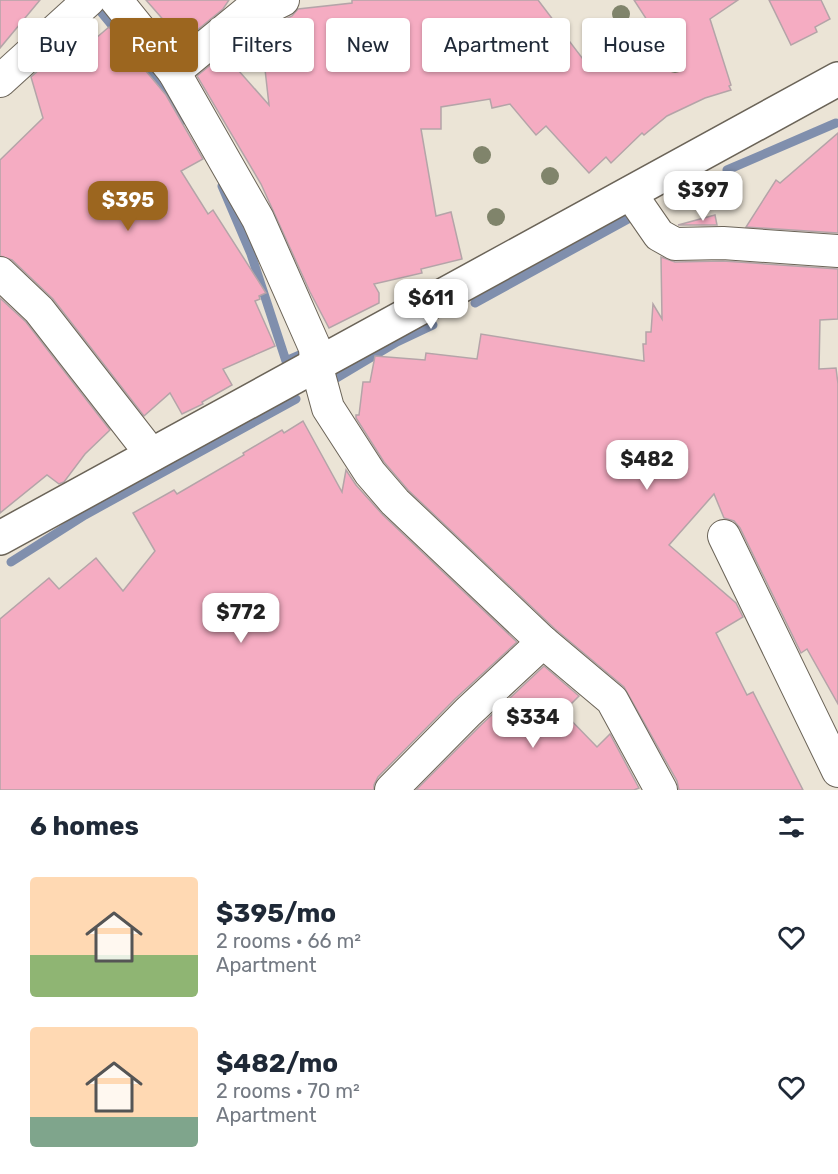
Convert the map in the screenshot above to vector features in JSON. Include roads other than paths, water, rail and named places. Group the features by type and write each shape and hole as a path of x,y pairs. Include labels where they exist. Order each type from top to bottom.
{"street":[{"path":"0,81 89,0"},
{"path":"116,0 130,18"},
{"path":"198,52 252,8 271,6 283,0"},
{"path":"174,72 258,219 315,348 316,364 328,408 370,473 395,502 543,642 612,700 661,790"},
{"path":"0,538 838,79"},
{"path":"630,193 659,236 675,244 723,243 838,251"},
{"path":"0,273 39,310 152,455"},
{"path":"724,536 838,771"},
{"path":"392,790 468,712 543,642"}],"waterway":[{"path":"93,9 96,6 157,80 184,120"},
{"path":"727,170 836,123"},
{"path":"690,189 697,184"},
{"path":"222,186 251,254 286,361 309,351"},
{"path":"475,303 628,219"},
{"path":"330,382 397,342 433,325"},
{"path":"11,562 85,515 296,399"}]}
